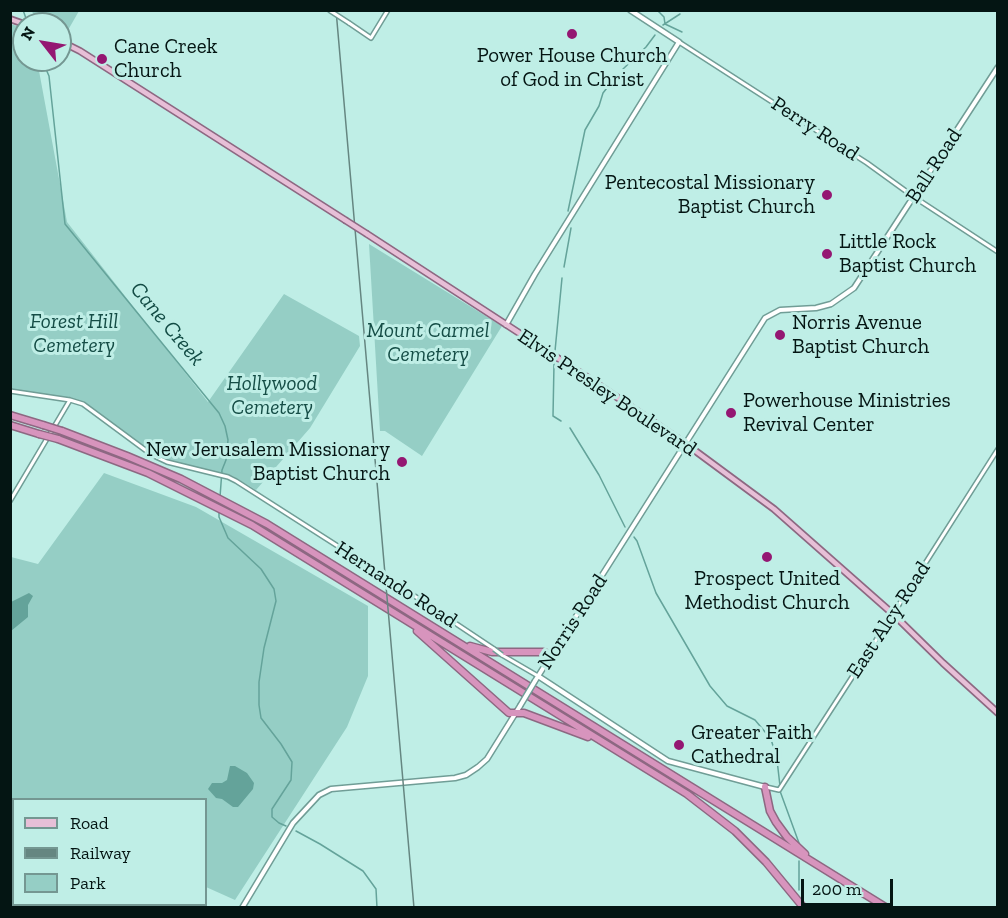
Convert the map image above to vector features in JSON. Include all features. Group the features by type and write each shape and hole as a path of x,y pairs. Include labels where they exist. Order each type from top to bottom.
{"highway":[{"path":"10,415 62,431 127,456 229,503 267,524 887,908"},
{"path":"10,425 58,439 142,471 264,532 687,794 735,831 766,862 795,896 802,908"},
{"path":"404,619 509,713 524,713 606,744"},
{"path":"455,640 492,652 543,652 552,655"},
{"path":"765,787 770,811 779,826 815,862"}],"main road":[{"name":"Perry Road","path":"630,10 679,42"},
{"path":"506,325 535,274 679,42"},
{"name":"Elvis Presley Boulevard","path":"72,47 367,234 686,444 774,509 893,614 998,713"},
{"name":"Ball Road","path":"780,310 816,308 831,304 846,295 860,280 998,67"},
{"name":"Norris Road","path":"242,908 293,824 319,795 331,789 454,778 466,775 487,759 765,318 780,310"},
{"name":"Hernando Road","path":"538,676 668,761 765,787"}],"street":[{"path":"329,10 371,38 388,10"},
{"name":"Perry Road","path":"679,42 867,163 998,252"},
{"name":"Hernando Road","path":"10,391 83,404 152,455 167,462 228,477 383,575 494,650 538,676"},
{"path":"10,501 70,400"},
{"name":"East Alcy Road","path":"779,790 998,448"},
{"name":"Hernando Road","path":"765,787 779,790"}],"green space":[{"path":"32,10 79,11 72,23 72,12 33,12"},
{"name":"Forest Hill Cemetery","path":"10,24 12,25 12,72 39,72 67,222 208,402 284,294 359,336 360,346 310,428 256,490 233,476 167,461 78,400 11,389"},
{"name":"Mount Carmel Cemetery","path":"369,244 502,326 422,456 385,431 380,431"},
{"path":"104,473 196,507 368,606 368,676 347,727 235,900 207,887 207,798 12,798 11,845 11,557 38,564"}],"shaded area":[{"path":"29,593 33,596 28,605 28,617 11,631 11,602"},
{"path":"230,766 235,766 247,773 254,783 253,789 238,807 233,807 222,799 216,798 208,789 212,783 222,783 227,780"}],"waterway":[{"path":"657,10 664,17 665,24 682,32"},
{"path":"663,25 680,14"},
{"path":"623,69 655,35"},
{"name":"Cane Creek","path":"47,72 65,224 219,413 228,440 220,497"},
{"path":"568,211 585,130 599,106 603,93 617,75"},
{"path":"564,267 571,228"},
{"path":"555,351 562,278"},
{"path":"554,364 553,416 561,421"},
{"path":"570,428 599,475 625,527"},
{"name":"Cane Creek","path":"219,511 219,517 228,538 261,569 274,589 276,601 264,648 259,682 259,705 261,718 292,762 291,780 272,809 272,817 286,826"},
{"path":"634,537 656,593 710,686 727,706 755,720 771,739 777,760 780,786"},
{"path":"780,791 799,843"},
{"name":"Cane Creek","path":"296,831 363,871 376,889 377,908"},
{"path":"799,861 799,890"}],"railway":[{"path":"336,10 414,908"}],"place":[{"name":"Power House Church of God in Christ","path":"572,34"},
{"name":"Cane Creek Church","path":"102,59"},
{"name":"Pentecostal Missionary Baptist Church","path":"827,195"},
{"name":"Little Rock Baptist Church","path":"827,254"},
{"name":"Norris Avenue Baptist Church","path":"780,335"},
{"name":"Powerhouse Ministries Revival Center","path":"731,413"},
{"name":"New Jerusalem Missionary Baptist Church","path":"402,462"},
{"name":"Prospect United Methodist Church","path":"767,557"},
{"name":"Greater Faith Cathedral","path":"679,745"}],"park label":[{"name":"Hollywood Cemetery","path":"272,396"}]}
